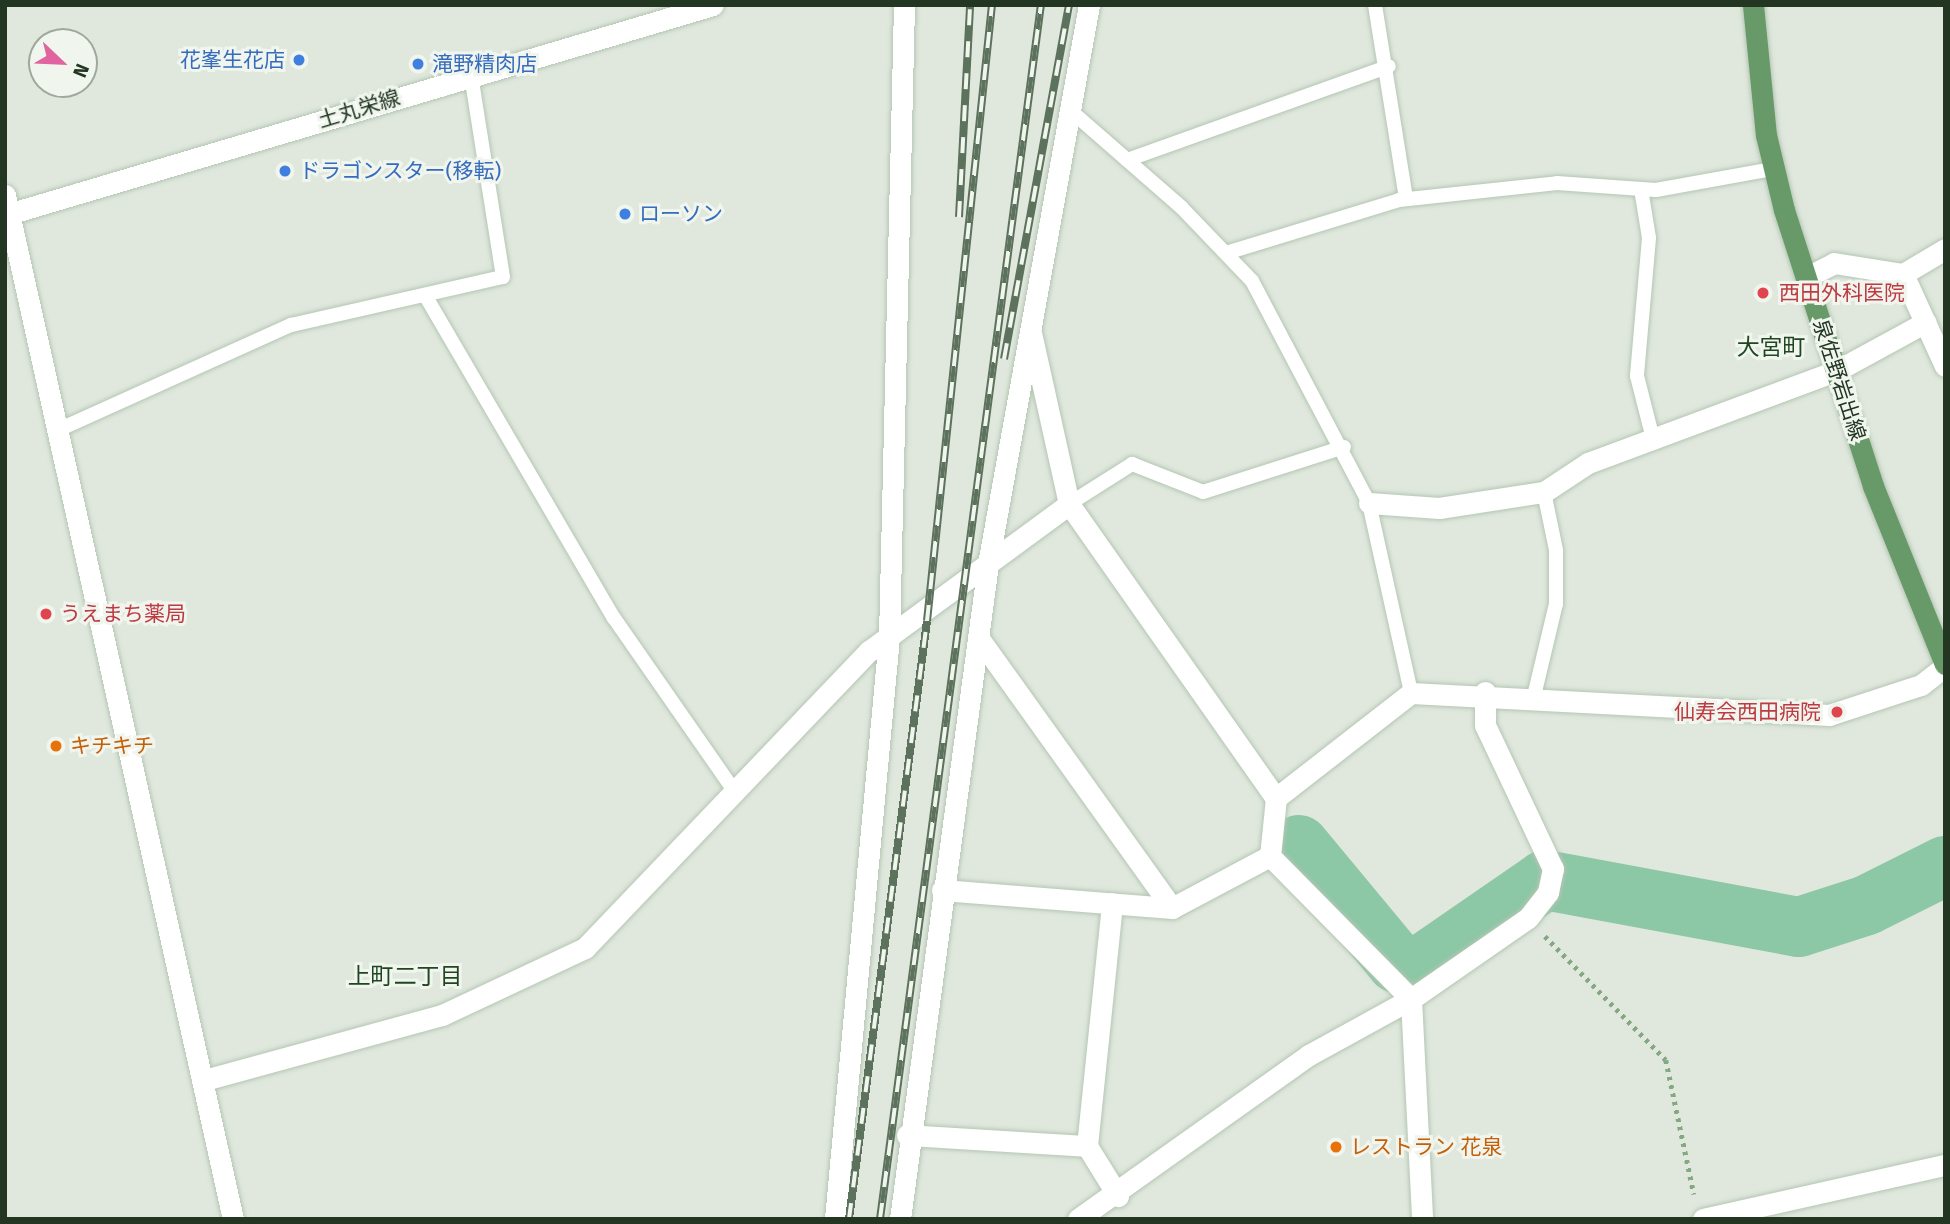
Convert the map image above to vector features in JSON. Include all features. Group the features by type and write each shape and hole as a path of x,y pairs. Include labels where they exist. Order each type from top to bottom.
{"main road":[{"name":"泉佐野岩出線","path":"1753,5 1773,169 1873,486 1945,665"}],"street":[{"name":"土丸栄線","path":"7,208 713,5"},
{"path":"835,1219 889,637 904,5"},
{"path":"900,1219 907,1136 988,564 1088,5"},
{"path":"7,208 233,1219"},
{"path":"1807,277 1834,263 1903,274 1945,249"},
{"path":"1903,274 1945,366"},
{"path":"1369,503 1439,508 1544,492 1588,463 1836,371 1926,322"},
{"path":"1031,331 1069,505 1276,798 1270,856"},
{"path":"204,1080 442,1015 585,948 889,637 1069,505"},
{"path":"978,638 1172,908"},
{"path":"1276,798 1410,692 1485,692 1829,715 1921,685 1945,665"},
{"path":"1078,1219 1118,1196 1309,1055 1411,999 1528,918 1548,892 1553,869 1485,725 1485,692"},
{"path":"942,890 1172,908 1270,856"},
{"path":"1270,856 1411,999 1422,1219"},
{"path":"1112,904 1087,1146 1118,1196"},
{"path":"907,1136 1087,1146"},
{"path":"1699,1212 1945,1165"}],"lane":[{"path":"1375,5 1390,65 1406,199"},
{"path":"1127,160 1390,65"},
{"path":"58,430 291,325 503,277 471,75"},
{"path":"1071,111 1127,160 1252,281 1344,447 1369,503 1410,692"},
{"path":"1226,253 1406,199 1557,183 1641,189 1773,169"},
{"path":"1641,189 1649,238 1637,376 1653,439"},
{"path":"425,295 614,618 735,792"},
{"path":"1069,505 1132,464 1203,492 1344,447"},
{"path":"1534,696 1556,604 1556,550 1544,492"}],"path":[{"path":"1528,918 1666,1060 1699,1212"}],"waterway":[{"path":"1299,845 1397,963 1419,967 1545,880 1799,927 1867,905 1945,866"}],"railway":[{"path":"959,217 970,5"},
{"path":"849,1219 927,621 992,5"},
{"path":"880,1219 1041,5"},
{"path":"1004,359 1069,5"}],"place":[{"name":"花峯生花店","path":"299,60"},
{"name":"滝野精肉店","path":"418,64"},
{"name":"ドラゴンスター(移転)","path":"285,171"},
{"name":"ローソン","path":"625,214"},
{"name":"西田外科医院","path":"1763,293"},
{"name":"うえまち薬局","path":"46,614"},
{"name":"仙寿会西田病院","path":"1837,712"},
{"name":"キチキチ","path":"56,746"},
{"name":"レストラン 花泉","path":"1336,1147"}],"district":[{"name":"大宮町","path":"1771,347"},
{"name":"上町二丁目","path":"405,976"}]}
